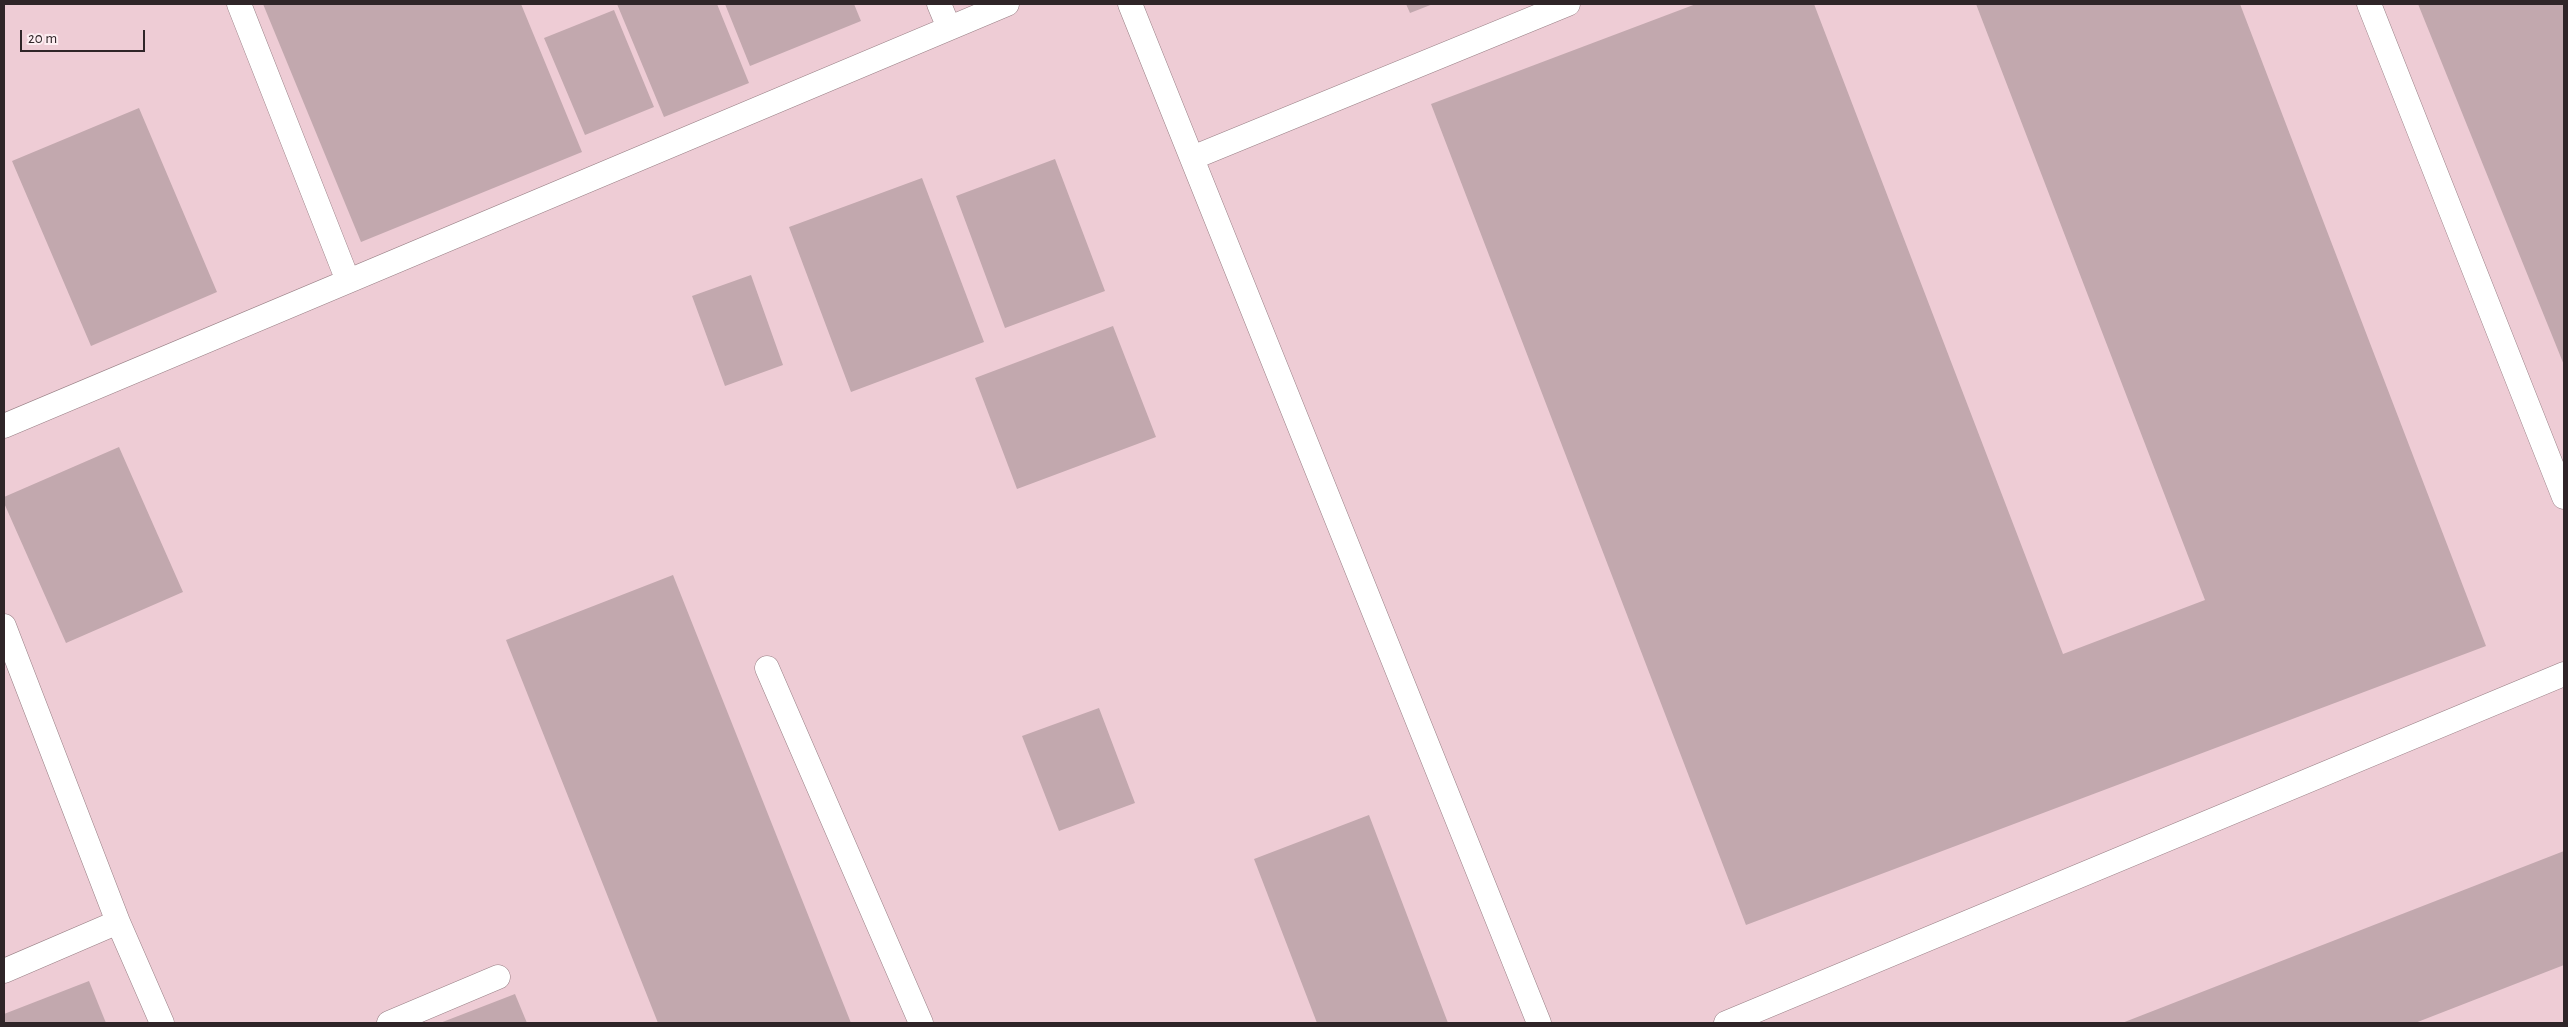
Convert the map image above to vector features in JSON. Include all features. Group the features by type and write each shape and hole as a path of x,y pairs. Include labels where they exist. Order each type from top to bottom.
{"lane":[{"path":"239,4 348,281"},
{"path":"939,4 949,28"},
{"path":"4,426 1008,4"},
{"path":"1130,4 1539,1023"},
{"path":"1192,158 1568,4"},
{"path":"2369,4 2564,497"},
{"path":"4,626 118,922 162,1023"},
{"path":"767,668 921,1023"},
{"path":"1726,1023 2564,674"},
{"path":"4,971 118,922"},
{"path":"388,1023 498,977"}],"shaded area":[{"path":"4,4 2564,4 2564,1023 4,1023"}],"building":[{"path":"263,4 521,4 582,152 361,242"},
{"path":"617,4 717,4 749,83 664,117"},
{"path":"725,4 854,4 861,21 750,66"},
{"path":"1406,4 1433,4 1410,13"},
{"path":"1696,4 1814,4 2063,654 2205,600 1976,4 2240,4 2486,646 1746,925 1431,104"},
{"path":"2418,4 2564,4 2564,365"},
{"path":"614,10 654,107 585,135 544,38"},
{"path":"139,108 217,292 91,346 12,161"},
{"path":"1055,159 1105,291 1005,328 956,196"},
{"path":"922,178 984,342 851,392 789,227"},
{"path":"751,275 783,365 725,386 692,296"},
{"path":"1113,326 1156,437 1017,489 975,378"},
{"path":"119,447 183,592 66,643 4,503 4,497"},
{"path":"673,575 851,1023 658,1023 506,640"},
{"path":"1099,708 1135,803 1059,831 1022,736"},
{"path":"1369,815 1448,1023 1317,1023 1254,859"},
{"path":"2564,851 2564,965 2415,1023 2122,1023"},
{"path":"89,981 106,1023 4,1023 4,1014"},
{"path":"515,994 527,1023 440,1023"}]}
